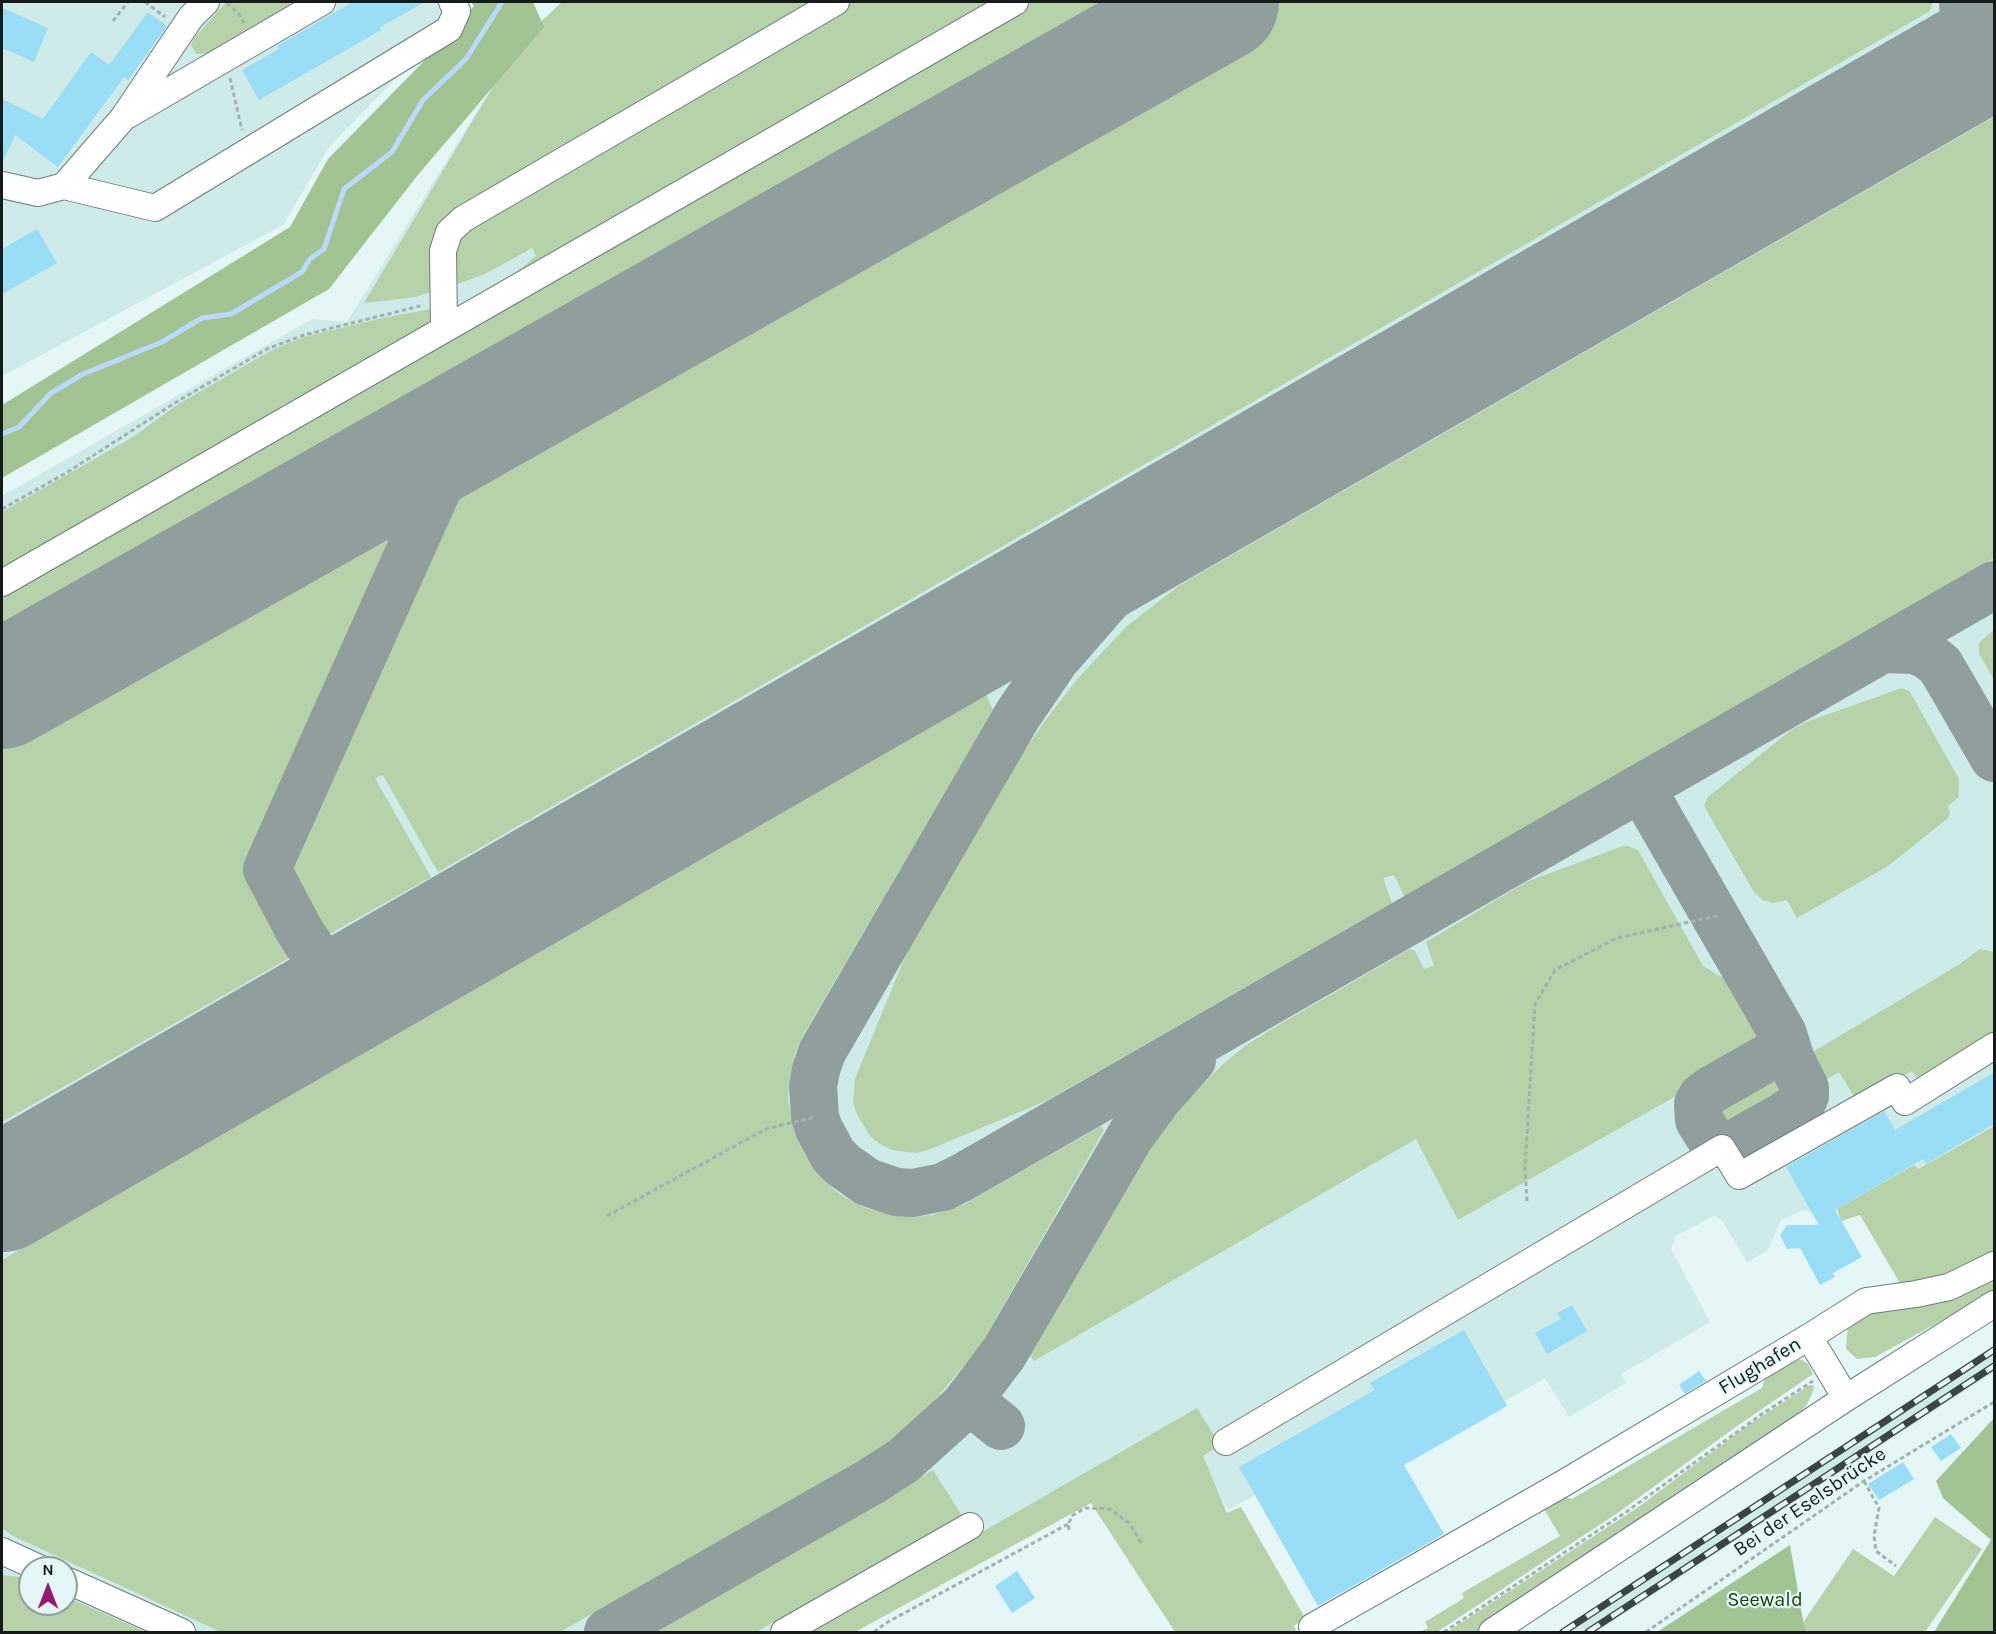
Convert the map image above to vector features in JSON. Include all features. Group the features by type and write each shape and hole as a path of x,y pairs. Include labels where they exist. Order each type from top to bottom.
{"street":[{"path":"64,186 123,118 182,30 206,2"},
{"path":"123,118 322,2"},
{"path":"2,185 38,193 64,186 155,208 449,29 457,11 452,2"},
{"path":"444,328 443,250 449,232 463,219 837,2"},
{"path":"2,583 1015,2"},
{"path":"1226,1442 1722,1148 1739,1176 1896,1087 1905,1102 1995,1046"},
{"name":"Flughafen","path":"1312,1627 1538,1498 1866,1301 1949,1287 1995,1265"},
{"path":"1492,1632 1846,1398 1995,1304"},
{"path":"1809,1337 1846,1398"},
{"path":"784,1632 970,1526"},
{"path":"2,1551 18,1558"},
{"path":"78,1585 182,1632"}],"path":[{"path":"113,21 128,2"},
{"path":"145,2 182,30"},
{"path":"226,2 239,14 254,41"},
{"path":"225,58 247,153"},
{"path":"2,509 66,473 178,401 267,350 304,335 443,300"},
{"path":"1527,1200 1526,1167 1535,1004 1555,970 1617,938 1717,916"},
{"path":"607,1216 766,1129 815,1117"},
{"path":"1444,1632 1626,1512 1762,1414 1830,1370"},
{"name":"Bei der Eselsbrücke","path":"1646,1632 1864,1481 1995,1402"},
{"path":"1864,1481 1879,1508 1874,1536 1876,1551 1896,1566"},
{"path":"874,1632 886,1623 1068,1524 1073,1515 1085,1508 1110,1509 1129,1523 1142,1544"},
{"path":"1068,1524 1069,1530"}],"shaded area":[{"path":"2,2 466,2 468,4 329,147 283,225 2,376"},
{"path":"564,2 1994,2 1994,1124 1917,1169 1914,1165 1816,1221 1812,1213 1803,1210 1781,1220 1768,1250 1747,1262 1723,1222 1715,1215 1676,1236 1671,1249 1710,1322 1621,1374 1626,1383 1569,1417 1545,1378 1505,1401 1507,1406 1404,1465 1255,1495 1228,1510 1188,1437 845,1632 2,1632 2,496 312,319 347,322 521,40"},
{"path":"1994,1346 1994,1372 1596,1632 1558,1632"}],"green space":[{"path":"226,2 301,2 214,53 196,54 191,45 194,38"},
{"path":"471,2 533,2 544,27 417,176 329,289 2,478 2,405 290,227 328,159 426,59 474,6"},
{"path":"562,2 826,2 462,211 436,290 416,297 364,303 521,40"},
{"path":"849,2 1001,2 522,277 519,270 536,256 532,248 485,274 452,286 449,244 465,223"},
{"path":"1025,2 1933,2 1930,11 438,872 383,775 375,778 431,877 312,944 285,907 274,914 296,954 2,1122 2,590"},
{"path":"1994,117 1994,558 1405,898 1394,875 1383,878 1392,903 1046,1101 917,1153 890,1149 870,1136 853,1103 855,1079 907,952 1016,763 1079,677 1127,626 1180,585"},
{"path":"436,308 424,334 2,577 2,512 133,437 177,405 272,350 304,337"},
{"path":"1994,630 1994,680 1979,653 1979,643"},
{"path":"1902,688 1910,692 1959,779 1959,797 1948,806 1950,813 1948,818 1888,866 1797,918 1787,900 1773,903 1763,900 1754,892 1704,806 1708,797 1791,730 1809,721"},
{"path":"985,692 993,710 802,1037 795,1053 789,1082 788,1100 793,1127 798,1142 812,1167 834,1190 863,1207 890,1215 916,1217 933,1215 965,1204 1101,1126 1104,1130 980,1346 920,1418 875,1452 560,1632 221,1632 78,1566 78,1556 56,1556 13,1536 2,1528 2,1260"},
{"path":"1623,846 1638,850 1703,966 1735,985 1769,1043 1458,1220 1416,1139 1034,1361 1030,1355 1152,1147 1177,1110 1222,1065 1245,1046 1275,1027 1410,949 1415,951 1424,969 1434,966 1426,942 1526,882"},
{"path":"1980,949 1994,952 1994,1037 1919,1081 1912,1071 1857,1101 1839,1072 1824,1081 1814,1080 1807,1069 1811,1053 1960,964"},
{"path":"1773,1071 1785,1078 1792,1090 1789,1100 1717,1140 1706,1117 1709,1106"},
{"path":"1994,1126 1994,1254 1941,1279 1901,1285 1860,1215 1841,1221 1837,1209 1914,1165 1918,1169"},
{"path":"1994,1273 1994,1292 1875,1357 1857,1359 1846,1349 1848,1325 1857,1312"},
{"path":"1793,1359 1802,1360 1808,1364 1813,1374 1619,1512 1437,1632 1419,1632 1428,1628 1425,1622 1464,1598 1462,1593 1560,1536 1541,1504 1557,1495 1572,1499 1762,1388 1766,1374"},
{"path":"1810,1385 1814,1386 1812,1394 1806,1406 1798,1414 1480,1632 1447,1632 1637,1508 1747,1426"},
{"path":"1197,1408 1220,1445 1203,1456 1227,1513 1241,1507 1305,1618 1294,1626 1297,1632 1175,1632 1091,1503 855,1632 809,1632"},
{"path":"1994,1418 1994,1632 1934,1632 1991,1540 1943,1498 1936,1481"},
{"path":"933,1470 962,1516 756,1632 653,1632"},
{"path":"1935,1517 1982,1549 1925,1632 1809,1632 1800,1627 1853,1549 1894,1576"},
{"name":"Seewald","path":"1790,1545 1807,1632 1657,1632"},
{"path":"2,1575 18,1577 18,1616 78,1616 78,1602 146,1632 2,1632"}],"building":[{"path":"353,2 425,2 259,100 242,70 279,49 277,46"},
{"path":"2,8 48,28 34,62 2,48"},
{"path":"148,12 167,26 128,80 124,77 58,167 15,135 2,163 2,99 43,119 91,52 109,65"},
{"path":"37,229 57,263 2,294 2,249"},
{"path":"1995,1072 1995,1124 1926,1164 1923,1159 1835,1210 1862,1257 1833,1273 1835,1277 1820,1285 1800,1248 1787,1249 1780,1235 1787,1225 1819,1225 1786,1167 1884,1111 1895,1130"},
{"path":"1572,1305 1587,1331 1547,1354 1535,1333 1561,1319 1557,1313"},
{"path":"1464,1330 1507,1406 1404,1465 1444,1534 1318,1606 1239,1467 1375,1390 1370,1383"},
{"path":"1699,1371 1706,1381 1685,1394 1679,1385"},
{"path":"1951,1434 1961,1448 1941,1461 1931,1447"},
{"path":"1903,1462 1914,1479 1879,1500 1868,1484"},
{"path":"1017,1571 1035,1598 1012,1613 995,1586"}],"waterway":[{"path":"2,434 19,427 51,393 83,374 162,342 202,318 231,314 302,272 310,259 324,249 344,189 392,152 423,100 466,59 502,2"}],"taxiway":[{"path":"1928,87 1956,52 1965,26 1963,2"},
{"path":"1952,73 1968,66 1994,65"},
{"path":"343,997 299,930 267,869 465,428"},
{"path":"1265,468 1198,516 1155,553 1117,589 1055,660 1017,716 822,1052 813,1086 815,1117 819,1129 833,1155 867,1182 896,1192 913,1193 943,1187 963,1177 1994,585"},
{"path":"1885,649 1913,650 1927,655 1940,665 1994,758"},
{"path":"1642,789 1783,1034 1791,1060 1805,1088 1805,1096 1801,1104 1743,1139"},
{"path":"1714,1144 1699,1120 1698,1104 1702,1097 1776,1053 1784,1042 1783,1034"},
{"path":"608,1632 870,1482 903,1461 964,1406 1004,1353 1131,1135 1158,1098 1192,1060"},
{"path":"964,1406 976,1406 1001,1426"}],"runway":[{"path":"2,690 1220,2"},
{"path":"2,1193 1994,48"}],"railway":[{"path":"1563,1632 1994,1350"},
{"path":"1588,1632 1994,1366"}]}
